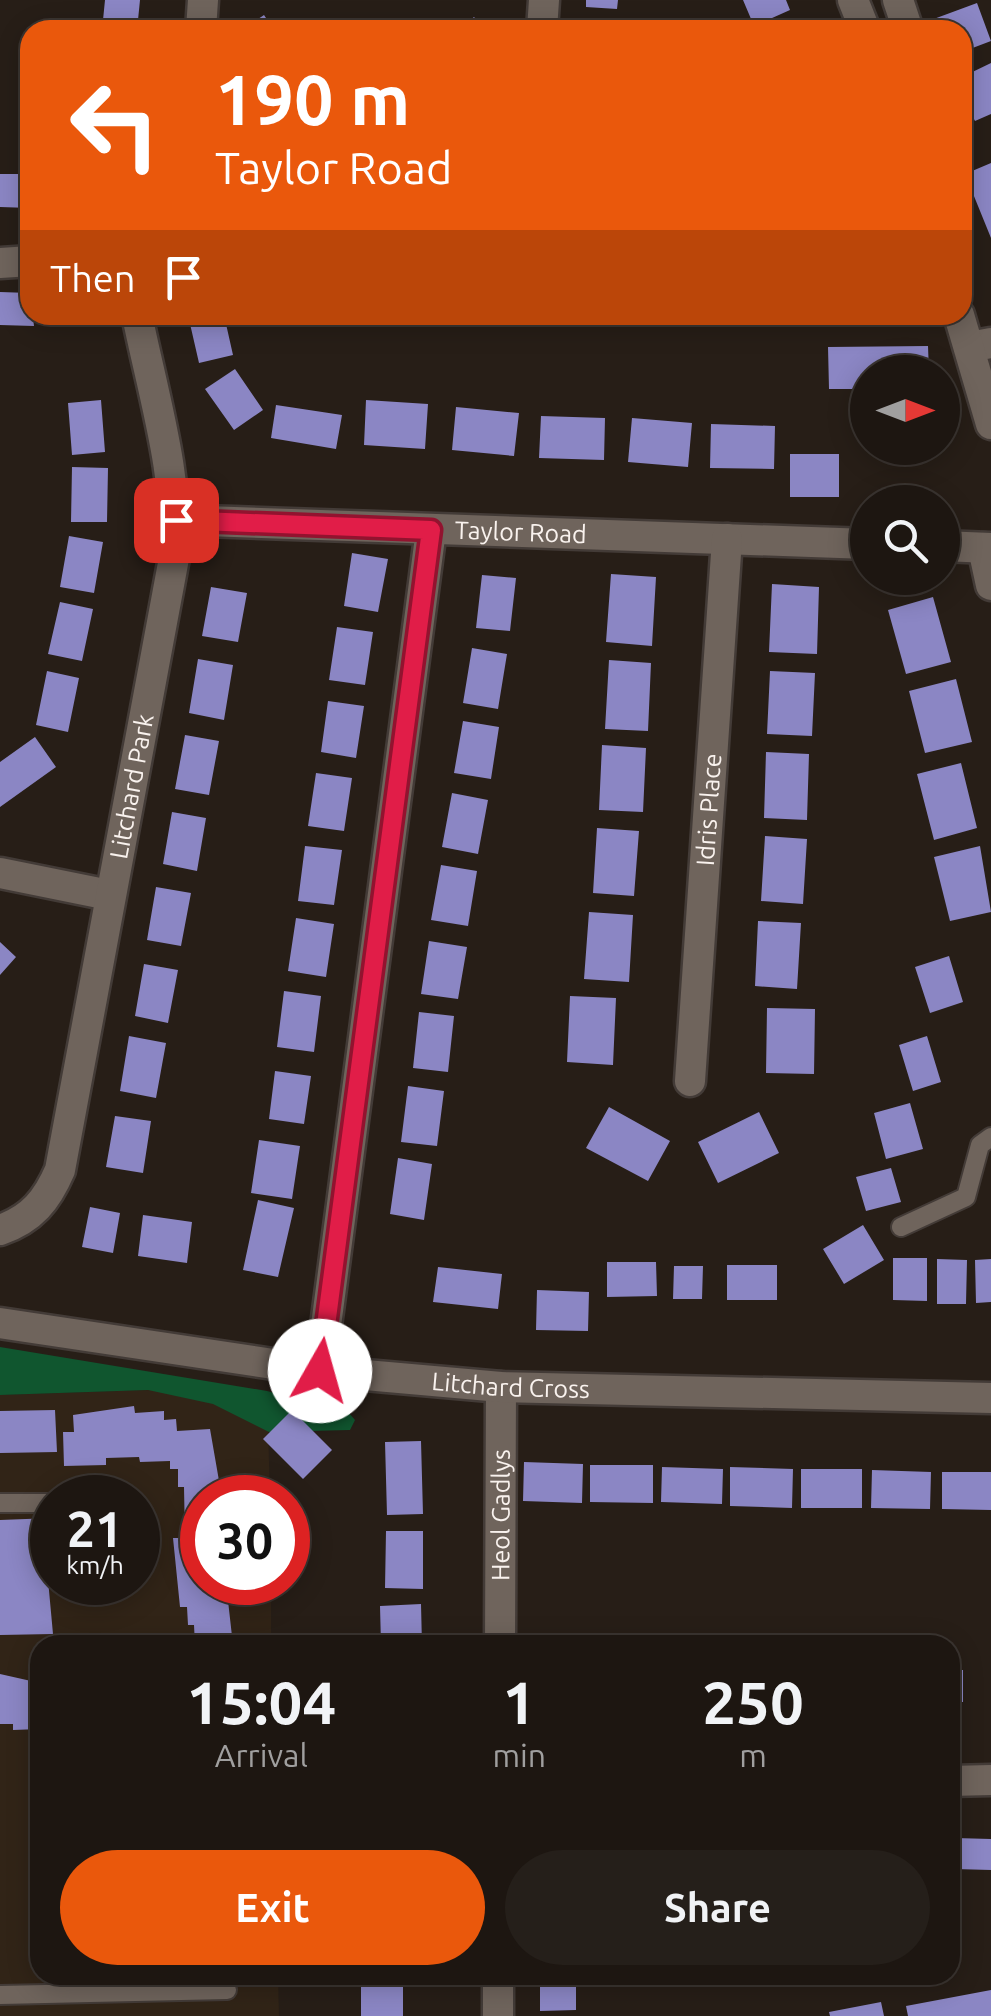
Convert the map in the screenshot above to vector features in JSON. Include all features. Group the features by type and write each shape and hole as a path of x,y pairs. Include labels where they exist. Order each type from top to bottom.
{"street":[{"name":"Litchard Park","path":"0,1230 24,1221 49,1194 60,1170 174,558 176,520 139,325"},
{"path":"980,345 991,424"},
{"name":"Taylor Road","path":"176,520 850,543"},
{"path":"320,1371 431,530"},
{"name":"Idris Place","path":"690,1082 727,539"},
{"path":"960,547 987,548 991,585"},
{"path":"0,874 109,895"},
{"name":"Litchard Cross","path":"0,1323 320,1371 501,1386 991,1398"},
{"name":"Heol Gadlys","path":"500,1635 501,1386"},
{"path":"960,1781 991,1780"},
{"path":"498,1985 498,2016"}],"lane":[{"path":"901,1227 966,1197 980,1145 991,1138"},
{"path":"0,1503 30,1503"},
{"path":"0,1995 228,1990"}],"shaded area":[{"path":"267,1391 269,1475 180,1475 180,1605 271,1605 271,1635 30,1635 30,1985 278,1985 279,2016 0,2016 0,1395"}],"green space":[{"path":"0,1347 267,1391 349,1413 355,1420 350,1430 269,1432 213,1404 148,1390 0,1395"}],"building":[{"path":"105,0 140,0 138,20 103,20"},
{"path":"586,0 618,0 617,9 586,7"},
{"path":"743,0 786,0 790,10 768,20 751,20"},
{"path":"977,3 991,41 972,48 972,20 931,20"},
{"path":"991,63 991,114 975,121 972,115 972,72"},
{"path":"991,163 991,238 972,191 972,171"},
{"path":"0,174 20,174 20,208 0,207"},
{"path":"0,292 20,293 20,325 34,326 0,325"},
{"path":"190,325 226,325 233,355 199,363"},
{"path":"928,346 928,355 850,355 850,389 829,389 828,347"},
{"path":"235,369 263,410 234,430 205,389"},
{"path":"101,400 105,452 72,455 68,403"},
{"path":"366,400 428,404 425,449 364,445"},
{"path":"276,405 342,415 336,449 271,438"},
{"path":"456,407 519,413 514,456 452,450"},
{"path":"541,416 605,418 604,460 539,458"},
{"path":"632,418 692,423 688,467 628,462"},
{"path":"711,424 775,426 774,469 710,468"},
{"path":"790,454 839,454 839,497 790,497"},
{"path":"72,467 108,468 107,522 71,522"},
{"path":"69,536 103,542 94,593 60,587"},
{"path":"352,553 388,559 378,612 344,606"},
{"path":"611,574 656,577 652,646 606,642"},
{"path":"482,575 516,578 510,631 476,628"},
{"path":"772,584 819,587 817,654 769,652"},
{"path":"211,587 247,593 238,642 202,636"},
{"path":"933,597 951,662 906,674 888,610"},
{"path":"60,602 93,609 82,661 48,654"},
{"path":"337,627 373,632 365,685 329,680"},
{"path":"472,648 507,654 498,709 463,703"},
{"path":"198,659 233,665 224,720 189,713"},
{"path":"609,660 651,663 648,731 605,729"},
{"path":"47,671 79,678 68,732 36,725"},
{"path":"770,671 815,673 812,736 767,734"},
{"path":"956,679 972,742 925,753 909,691"},
{"path":"328,701 364,706 356,758 321,752"},
{"path":"463,721 499,727 491,779 454,773"},
{"path":"185,735 219,741 209,795 175,789"},
{"path":"35,737 56,767 0,807 0,762"},
{"path":"602,745 646,748 643,812 599,810"},
{"path":"766,752 809,754 807,820 764,818"},
{"path":"961,763 977,828 934,840 917,774"},
{"path":"316,773 352,778 344,831 308,826"},
{"path":"452,793 488,800 478,854 442,847"},
{"path":"172,812 206,818 197,871 163,864"},
{"path":"597,828 639,831 634,896 593,893"},
{"path":"765,836 807,839 803,904 761,901"},
{"path":"305,846 342,850 334,905 298,901"},
{"path":"980,846 991,912 950,921 934,857"},
{"path":"441,865 477,871 468,926 431,920"},
{"path":"156,887 191,893 181,946 147,940"},
{"path":"589,912 633,915 629,982 584,979"},
{"path":"296,918 334,924 326,977 288,971"},
{"path":"758,921 801,923 797,989 755,986"},
{"path":"429,941 467,947 458,999 421,994"},
{"path":"0,942 16,957 0,975"},
{"path":"949,956 963,1002 930,1013 915,967"},
{"path":"144,964 178,970 168,1023 135,1016"},
{"path":"284,991 321,996 314,1052 277,1047"},
{"path":"570,996 616,998 613,1065 567,1062"},
{"path":"767,1008 815,1009 814,1074 766,1073"},
{"path":"419,1012 454,1016 448,1072 413,1068"},
{"path":"129,1036 166,1043 156,1098 120,1091"},
{"path":"927,1036 941,1082 913,1091 899,1045"},
{"path":"275,1071 311,1076 304,1124 269,1119"},
{"path":"408,1086 444,1091 437,1146 401,1142"},
{"path":"910,1103 923,1149 886,1159 874,1113"},
{"path":"609,1107 670,1141 648,1181 586,1148"},
{"path":"759,1112 779,1153 718,1183 698,1142"},
{"path":"115,1116 151,1121 143,1173 106,1167"},
{"path":"259,1140 300,1146 292,1199 251,1193"},
{"path":"398,1158 432,1164 424,1220 390,1214"},
{"path":"891,1168 901,1202 866,1211 856,1177"},
{"path":"258,1200 294,1208 278,1277 243,1270"},
{"path":"90,1207 120,1213 113,1253 82,1247"},
{"path":"143,1215 192,1222 187,1263 138,1256"},
{"path":"863,1225 884,1260 844,1284 823,1249"},
{"path":"893,1258 927,1258 927,1301 893,1300"},
{"path":"937,1259 967,1260 966,1304 937,1304"},
{"path":"991,1259 991,1302 976,1303 975,1260"},
{"path":"607,1262 656,1262 657,1296 607,1297"},
{"path":"727,1265 777,1265 777,1300 727,1300"},
{"path":"674,1266 703,1266 702,1299 673,1299"},
{"path":"438,1267 502,1274 498,1309 433,1302"},
{"path":"537,1290 589,1292 588,1331 536,1330"},
{"path":"134,1406 135,1413 164,1411 164,1420 176,1419 177,1431 210,1429 218,1475 180,1475 178,1487 178,1469 170,1469 170,1461 106,1458 106,1465 64,1466 63,1432 74,1432 73,1415"},
{"path":"55,1410 57,1452 0,1453 0,1411"},
{"path":"292,1410 332,1450 307,1475 299,1475 263,1439"},
{"path":"421,1441 423,1514 387,1515 385,1442"},
{"path":"524,1462 583,1464 582,1503 523,1501"},
{"path":"590,1465 653,1465 653,1503 590,1502"},
{"path":"662,1467 723,1469 722,1504 661,1502"},
{"path":"730,1467 793,1469 792,1508 730,1506"},
{"path":"801,1469 862,1469 862,1508 801,1508"},
{"path":"872,1470 931,1472 930,1509 871,1508"},
{"path":"942,1472 991,1472 991,1510 942,1509"},
{"path":"30,1519 30,1605 50,1605 53,1634 0,1635 0,1520"},
{"path":"386,1531 423,1531 423,1589 385,1588"},
{"path":"173,1538 180,1538 180,1605 228,1605 232,1635 194,1635 194,1625 188,1625 187,1607 180,1607"},
{"path":"421,1604 422,1635 381,1635 380,1606"},
{"path":"960,1670 963,1670 960,1702"},
{"path":"0,1674 30,1681 30,1729 13,1730 13,1724 0,1724"},
{"path":"960,1838 991,1839 991,1870 960,1869"},
{"path":"361,1985 403,1985 403,2016 361,2016"},
{"path":"540,1985 576,1985 576,2010 540,2011"},
{"path":"991,1990 991,2016 908,2016 906,2006"},
{"path":"881,2002 884,2016 830,2016 829,2012"}],"route":[{"path":"176,520 431,530 320,1371"}]}
